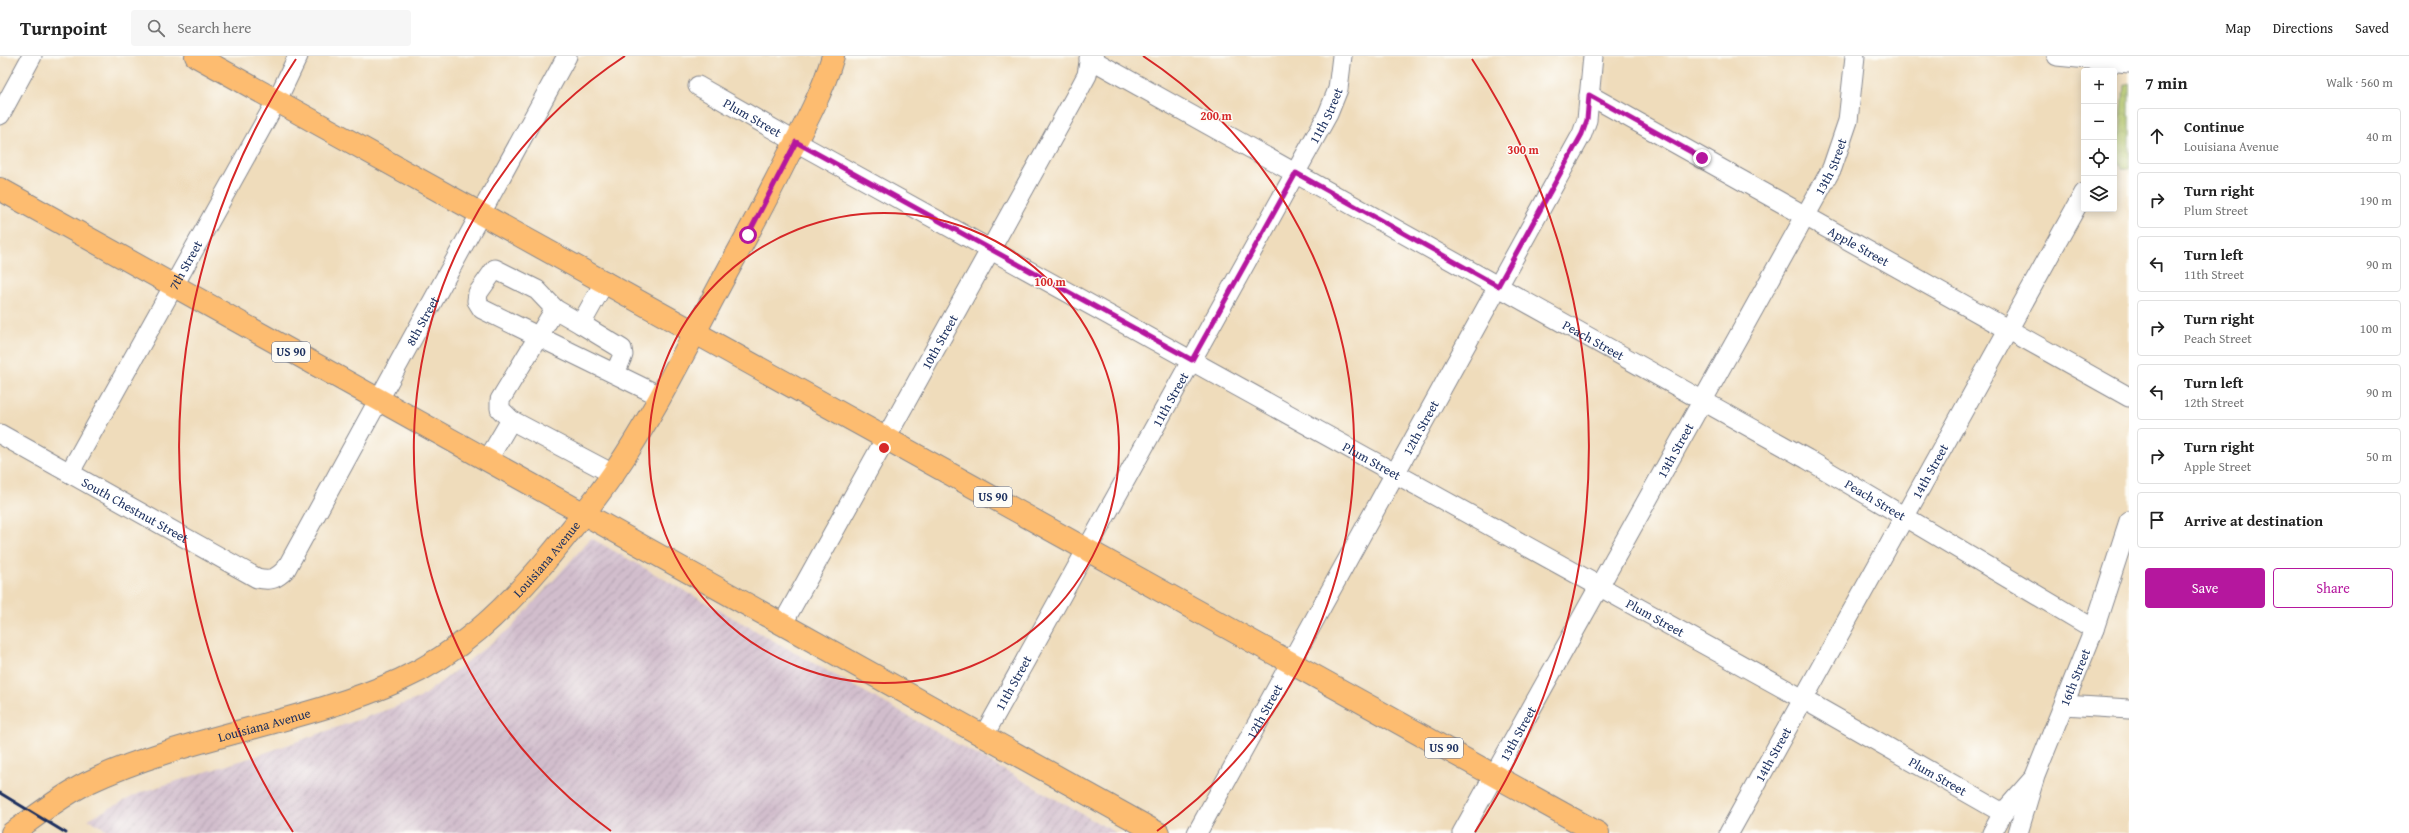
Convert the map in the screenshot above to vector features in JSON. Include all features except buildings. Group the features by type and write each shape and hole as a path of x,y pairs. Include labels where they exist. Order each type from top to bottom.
{"main road":[{"name":"US 90","path":"196,56 695,331 1598,833"},
{"name":"Louisiana Avenue","path":"12,833 38,814 85,784 127,766 212,739 361,696 429,666 468,639 490,621 529,581 584,514 613,474 660,396 796,142 820,92 833,56"},
{"name":"US 90","path":"0,189 378,401 1158,833"}],"street":[{"path":"0,115 32,56"},
{"name":"7th Street","path":"70,472 277,100 298,56"},
{"name":"8th Street","path":"272,580 286,569 567,56"},
{"name":"11th Street","path":"983,737 1088,550 1328,114 1338,89 1342,56"},
{"name":"12th Street","path":"1197,833 1582,134 1587,120 1593,56"},
{"name":"13th Street","path":"1462,833 1832,168 1845,136 1848,121 1854,56"},
{"path":"2057,56 2108,63 2129,63"},
{"name":"Peach Street","path":"1090,57 1703,400 1904,516 2094,629"},
{"name":"10th Street","path":"782,625 1079,90 1087,75 1090,57"},
{"name":"Plum Street","path":"698,86 796,142 991,248 1395,474 1803,699 2003,813"},
{"name":"Apple Street","path":"1589,95 2129,397"},
{"name":"14th Street","path":"1729,833 2081,198"},
{"path":"615,373 623,355 622,349 555,309 537,290 495,269 478,293 477,301 482,308 497,318 540,336 660,396"},
{"path":"581,324 604,281"},
{"path":"555,309 500,400 500,409 511,420 613,474"},
{"path":"487,461 511,420"},
{"name":"South Chestnut Street","path":"0,434 257,578 272,580"},
{"name":"16th Street","path":"2018,833 2035,776 2094,629 2129,522"},
{"path":"2064,706 2129,709"},
{"path":"1992,833 2003,813 2035,776"}],"shaded area":[{"path":"591,538 1116,833 112,833 88,819 142,792 256,756 420,698 512,627"}],"green space":[{"path":"2129,83 2129,169 2122,168 2118,158 2124,85"}],"railway":[{"path":"0,793 66,833"}],"route":[{"path":"748,235 796,142 1192,360 1296,173 1498,286 1582,134 1587,120 1589,95 1702,158"}]}
